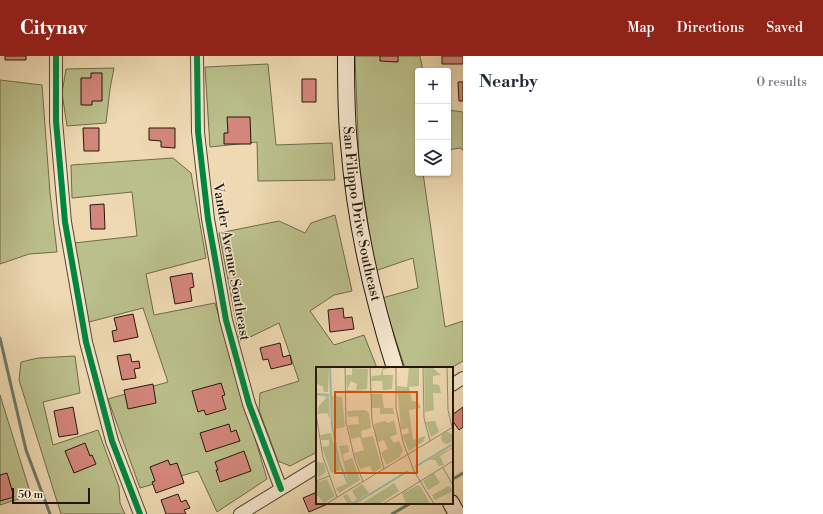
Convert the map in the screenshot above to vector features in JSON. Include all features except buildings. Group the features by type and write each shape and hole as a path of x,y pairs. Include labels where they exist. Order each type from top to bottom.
{"street":[{"path":"56,56 56,121 65,222 86,342 112,441 140,514"},
{"name":"Vander Avenue Southeast","path":"196,56 198,132 207,211 226,320 249,404 281,489"},
{"name":"San Filippo Drive Southeast","path":"346,56 348,145 354,194 369,274 385,337 395,367"},
{"path":"453,384 463,378"},
{"path":"240,514 316,468"},
{"path":"452,504 457,514"}],"green space":[{"path":"355,56 420,56 422,68 415,68 415,176 423,176 445,327 463,321 463,361 453,367 405,367 382,298 418,288 413,258 375,271 359,163"},
{"path":"268,64 276,145 332,143 335,180 258,181 257,142 210,147 205,67"},
{"path":"114,68 106,123 67,126 62,93 66,69"},
{"path":"0,80 42,85 50,193 57,252 29,254 0,264"},
{"path":"451,110 463,112 463,150 460,148 451,150"},
{"path":"173,158 191,173 206,258 146,274 154,315 215,303 267,479 217,512 198,471 140,488 108,399 168,382 143,308 89,322 74,243 137,236 132,192 72,198 71,165"},
{"path":"335,215 352,291 334,295 310,311 334,345 364,335 377,367 316,367 316,453 290,466 278,461 259,410 260,393 299,381 279,323 240,342 219,233 279,221 305,233 311,223"},
{"path":"75,356 80,393 43,402 53,445 98,430 119,487 120,503 125,514 61,514 19,380 21,362 38,358"},
{"path":"0,395 31,495 0,505"}],"waterway":[{"path":"0,338 26,450 50,514"},
{"path":"455,478 463,473"},
{"path":"392,514 409,504"}],"cycle path":[{"path":"56,56 56,121 65,222 86,342 112,441 140,514"},
{"path":"197,56 198,132 208,219 226,320 249,404 281,489"}]}
